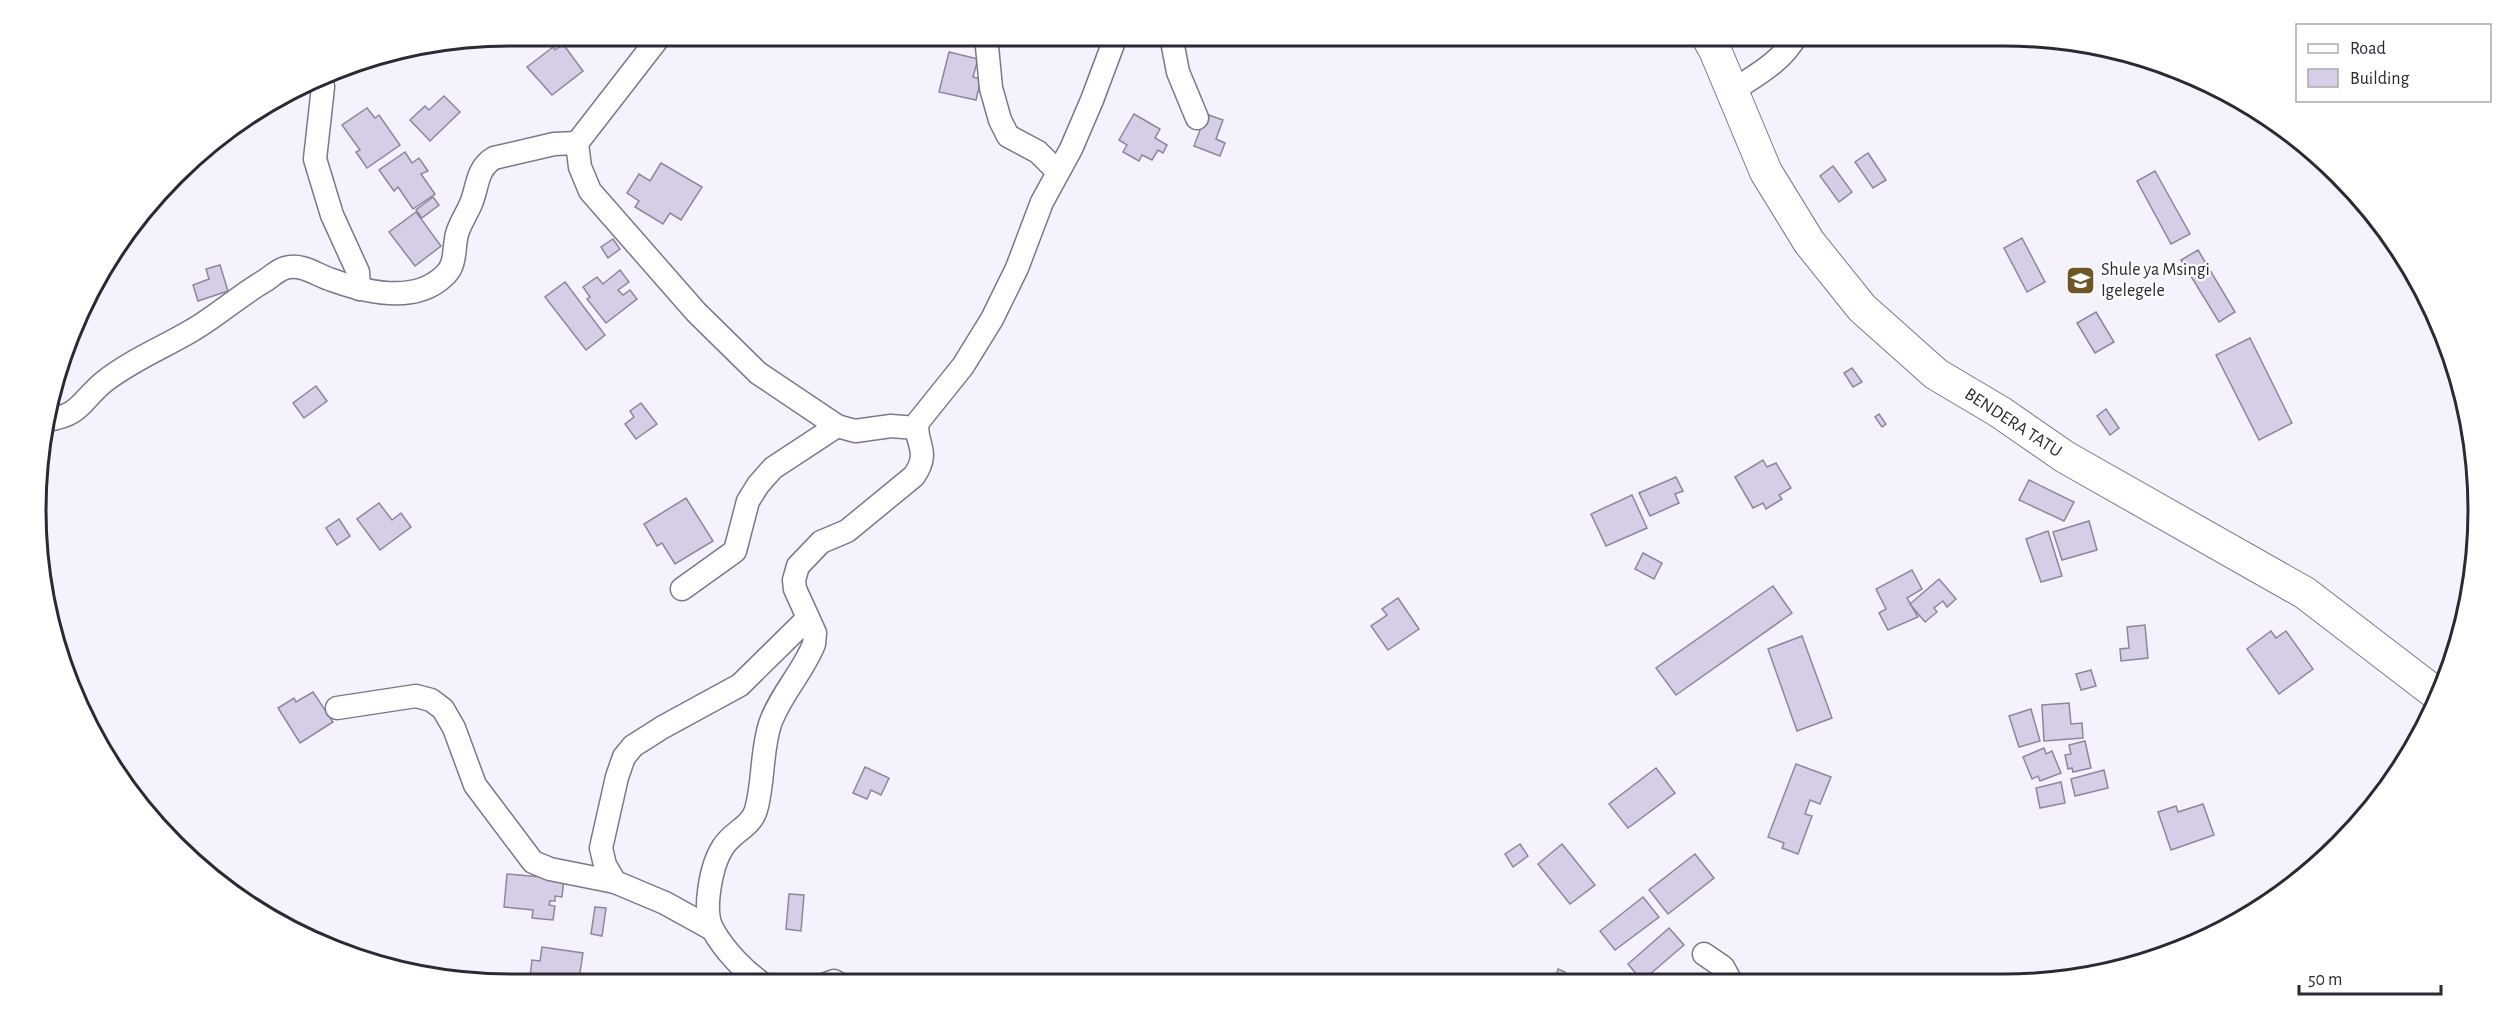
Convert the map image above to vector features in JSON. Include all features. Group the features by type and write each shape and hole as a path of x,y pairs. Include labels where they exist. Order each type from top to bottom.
{"main road":[{"name":"BENDERA TATU","path":"1712,46 1766,172 1809,242 1862,308 1936,374 2000,412 2076,463 2305,593 2432,690"}],"street":[{"path":"652,46 577,143 580,168 590,191 696,312 758,373 837,426 855,430 891,426 916,428"},
{"path":"987,46 992,88 1000,120 1008,136 1038,152 1058,172"},
{"path":"712,929 708,888 722,847 751,821 756,812 771,723 814,644 815,633 795,589 794,580 798,566 821,542 847,531 914,476 921,466 921,440 916,428 918,422 963,366 992,319 1017,268 1042,202 1092,100 1112,46"},
{"path":"1173,46 1179,72 1197,118"},
{"path":"1732,91 1772,64 1789,46"},
{"path":"323,86 315,159 332,215 358,273 359,289"},
{"path":"55,419 63,418 81,407 105,381 144,355 192,331 239,296 285,268 301,266 330,280 375,292 409,293 432,285 445,276 456,251 457,236 472,201 480,172 487,162 494,158 554,144 577,143"},
{"path":"682,589 735,551 748,501 773,468 837,426"},
{"path":"615,882 604,865 601,848 616,777 624,757 633,746 663,726 740,685 808,618"},
{"path":"337,708 416,696 431,700 443,709 454,728 475,785 533,862 550,868 615,882 665,903 712,929 750,974"},
{"path":"1704,954 1723,967 1727,974"}],"building":[{"path":"564,46 583,71 552,95 527,67 553,47 555,50"},
{"path":"949,52 978,59 973,77 981,79 976,100 939,92"},
{"path":"444,96 460,112 430,141 410,120 425,106 429,110"},
{"path":"367,108 375,118 379,115 400,145 367,168 356,152 360,150 342,125"},
{"path":"1134,114 1160,129 1155,138 1167,145 1163,153 1158,150 1152,160 1142,155 1139,161 1123,152 1127,145 1119,140"},
{"path":"1206,114 1223,120 1216,139 1225,143 1220,156 1194,146"},
{"path":"405,152 412,163 419,158 428,171 421,174 435,194 413,209 398,187 394,191 379,170"},
{"path":"1868,153 1886,180 1873,188 1855,162"},
{"path":"661,163 702,187 681,220 670,213 663,224 635,207 639,201 627,193 639,174 650,181"},
{"path":"1833,166 1852,192 1839,202 1820,176"},
{"path":"2155,171 2190,234 2171,244 2137,181"},
{"path":"433,197 439,205 422,218 416,210"},
{"path":"416,212 441,246 415,266 389,232"},
{"path":"2022,238 2045,282 2027,292 2004,248"},
{"path":"613,239 620,249 608,258 601,247"},
{"path":"2198,250 2235,312 2219,322 2181,260"},
{"path":"220,265 228,291 198,301 193,285 209,279 206,269"},
{"path":"620,270 629,282 618,290 623,295 630,290 637,299 606,323 587,299 590,297 583,287 597,277 603,284"},
{"path":"565,282 605,335 586,350 545,297"},
{"path":"2096,312 2114,342 2095,353 2077,323"},
{"path":"2250,338 2292,423 2259,440 2216,355"},
{"path":"1852,368 1862,382 1853,387 1844,373"},
{"path":"316,386 327,401 304,418 293,403"},
{"path":"641,403 657,424 636,439 625,424 634,417 630,411"},
{"path":"2106,409 2119,428 2110,435 2097,416"},
{"path":"1879,414 1886,424 1882,427 1875,417"},
{"path":"1763,460 1767,467 1776,463 1791,488 1779,495 1782,499 1766,509 1763,503 1753,508 1735,477"},
{"path":"1676,477 1683,491 1675,494 1679,503 1650,516 1639,493"},
{"path":"2029,480 2074,502 2064,521 2019,500"},
{"path":"1632,495 1647,528 1606,546 1591,514"},
{"path":"686,498 713,541 675,564 662,543 657,546 644,524"},
{"path":"379,503 392,520 401,513 411,527 380,550 357,519"},
{"path":"339,519 350,536 337,545 326,528"},
{"path":"2089,521 2097,550 2062,560 2053,532"},
{"path":"2048,531 2062,576 2041,582 2026,539"},
{"path":"1643,553 1662,563 1654,579 1635,569"},
{"path":"1912,570 1922,589 1907,598 1918,617 1888,630 1879,613 1886,609 1876,589"},
{"path":"1939,579 1956,599 1947,607 1943,601 1934,608 1937,612 1925,622 1910,604"},
{"path":"1773,586 1792,613 1676,695 1656,668"},
{"path":"1398,598 1419,629 1388,650 1371,626 1387,615 1382,609"},
{"path":"2145,625 2148,658 2121,661 2120,649 2129,648 2127,627"},
{"path":"2271,631 2276,638 2286,631 2313,669 2279,694 2247,649"},
{"path":"1802,636 1832,718 1797,731 1768,649"},
{"path":"2091,670 2096,686 2081,690 2076,674"},
{"path":"313,692 333,722 300,743 278,708 294,698 296,702"},
{"path":"2069,703 2071,724 2082,723 2083,738 2044,741 2042,705"},
{"path":"2031,709 2040,741 2019,747 2009,716"},
{"path":"2085,741 2091,768 2073,772 2072,768 2068,769 2065,755 2071,754 2069,745"},
{"path":"2044,748 2046,754 2052,751 2061,773 2040,781 2038,776 2032,779 2023,757"},
{"path":"1796,764 1831,777 1820,804 1810,800 1805,814 1812,816 1798,854 1782,848 1784,843 1768,837"},
{"path":"865,767 889,778 881,795 871,790 867,799 853,793"},
{"path":"1656,768 1675,793 1628,828 1609,804"},
{"path":"2104,770 2108,788 2075,796 2071,779"},
{"path":"2061,782 2065,803 2040,808 2036,788"},
{"path":"2203,804 2214,835 2171,850 2158,812 2176,806 2178,812"},
{"path":"1520,844 1528,856 1513,867 1505,854"},
{"path":"1562,844 1595,885 1570,904 1538,864"},
{"path":"1695,854 1714,878 1668,914 1649,890"},
{"path":"507,874 564,879 562,897 555,896 555,901 550,901 549,905 555,906 553,920 532,918 533,910 504,907"},
{"path":"789,894 804,895 801,931 786,929"},
{"path":"1643,897 1659,917 1615,950 1600,931"},
{"path":"595,907 606,908 602,936 591,934"},
{"path":"1669,928 1684,945 1650,974 1636,974 1628,964"},
{"path":"542,947 583,953 580,974 530,974 532,960 540,961"},
{"path":"1558,969 1565,972 1565,974 1557,974"}],"place":[{"name":"Shule ya Msingi Igelegele","path":"2080,280"}]}
